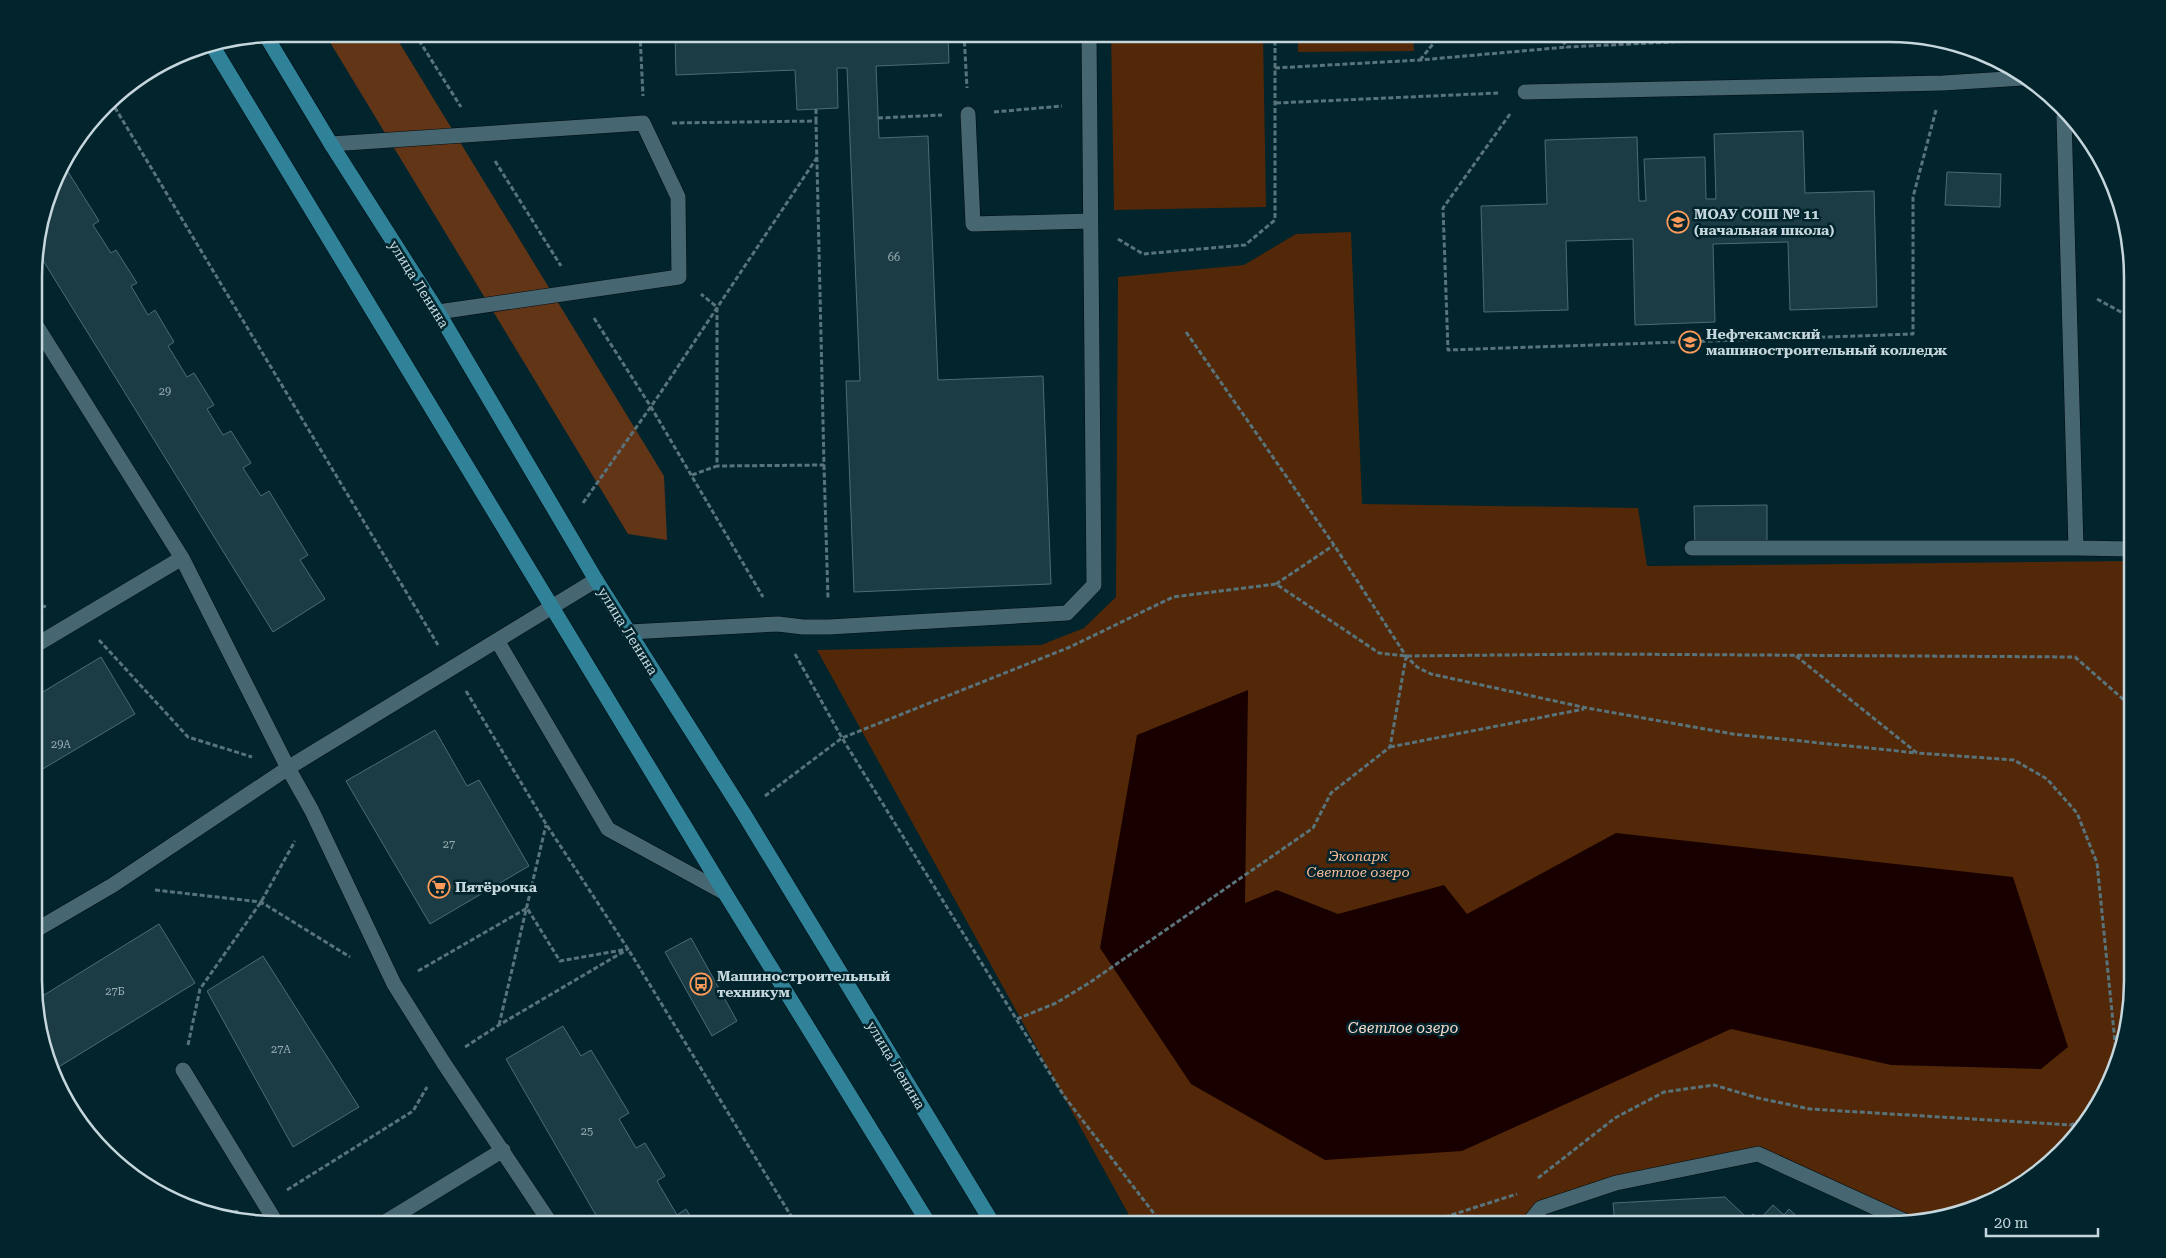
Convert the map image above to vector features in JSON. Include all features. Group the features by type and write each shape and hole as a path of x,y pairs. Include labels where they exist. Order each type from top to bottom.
{"main road":[{"name":"улица Ленина","path":"270,42 331,144 438,312 596,580 744,814 988,1216"},
{"path":"216,50 724,893 924,1216"}],"lane":[{"path":"629,632 778,624 829,627 1067,613 1094,585 1089,42"},
{"path":"1525,92 1943,83 2013,79"},
{"path":"968,114 973,224 1090,221"},
{"path":"2064,121 2076,548"},
{"path":"331,144 644,123 678,197 679,278 438,312"},
{"path":"42,334 182,558 288,768 312,811 394,984 443,1062 546,1216"},
{"path":"1692,548 2124,549"},
{"path":"42,641 182,558"},
{"path":"42,926 113,885 288,768 498,642 596,580"},
{"path":"498,642 608,829 724,893"},
{"path":"183,1070 272,1216"},
{"path":"395,1216 503,1150"},
{"path":"1534,1216 1541,1208 1616,1182 1758,1154 1893,1216"}],"path":[{"path":"420,42 651,407 778,624 842,738 1064,1096 1156,1216"},
{"path":"640,42 644,123 816,121"},
{"path":"964,42 968,114"},
{"path":"1090,221 1143,254 1245,246 1275,220 1275,42"},
{"path":"1420,60 1435,42"},
{"path":"1564,42 1568,47"},
{"path":"1275,68 1420,60 1568,47 1673,42"},
{"path":"1525,92 1443,208 1448,350 1913,334 1913,197 1943,83"},
{"path":"1276,103 1525,92"},
{"path":"115,107 546,824 628,949 791,1216"},
{"path":"816,109 829,627"},
{"path":"566,528 651,407 818,156"},
{"path":"679,278 717,307"},
{"path":"2069,284 2124,314"},
{"path":"717,307 717,466"},
{"path":"1186,332 1334,545 1406,656 1417,667 1430,674 1587,708 1733,734 2014,760 2047,779 2077,813 2097,863 2115,1044"},
{"path":"692,475 717,466 824,465"},
{"path":"744,814 778,785 842,738 1070,647 1173,597 1276,584 1334,545"},
{"path":"1276,584 1379,653 1406,656 1595,654 2076,657 2124,699"},
{"path":"42,605 79,619 188,737 288,768"},
{"path":"1795,655 1917,752"},
{"path":"1390,747 1406,656"},
{"path":"1017,1019 1056,1003 1089,983 1313,828 1331,793 1390,747 1587,708"},
{"path":"183,1070 200,989 261,902 312,811"},
{"path":"499,1025 546,824"},
{"path":"113,885 261,902"},
{"path":"1535,1181 1615,1118 1664,1092 1714,1086 1810,1109 2071,1125 2077,1122"},
{"path":"1448,1216 1520,1193"}],"green space":[{"path":"1111,42 1263,42 1266,207 1114,210"},
{"path":"1298,42 1413,42 1414,51 1298,52"},
{"name":"Экопарк Светлое озеро","path":"1351,232 1362,504 1638,508 1647,566 2124,561 2124,981 2119,1027 2106,1071 2084,1111 2055,1147 2032,1167 2006,1184 1979,1198 1950,1208 1893,1216 1758,1154 1541,1209 1544,1216 1130,1216 817,650 1041,645 1084,628 1116,597 1118,277 1244,265 1296,234"}],"shaded area":[{"path":"330,42 399,42 664,476 667,540 628,534"}],"water":[{"name":"Светлое озеро","path":"1248,690 1245,903 1277,890 1338,914 1444,885 1467,914 1616,833 2013,877 2068,1047 2041,1069 1891,1065 1731,1029 1462,1151 1325,1160 1191,1084 1100,948 1137,735"}],"building":[{"path":"675,42 948,42 949,63 876,66 879,138 928,136 938,380 1043,376 1051,584 854,592 846,381 860,381 847,68 837,68 838,108 797,110 795,70 676,75"},
{"name":"МОАУ СОШ № 11 (начальная школа)","path":"1803,131 1805,193 1874,191 1877,307 1790,310 1788,242 1713,244 1715,322 1635,325 1633,239 1566,241 1568,310 1484,312 1481,206 1547,204 1545,140 1637,137 1639,201 1646,201 1644,159 1705,157 1706,199 1716,199 1714,134"},
{"path":"68,172 99,221 93,225 111,253 116,250 137,283 131,286 148,315 155,310 174,342 168,346 187,377 194,373 214,405 207,409 223,435 231,431 251,463 243,468 261,496 269,491 308,555 300,560 325,599 273,632 43,261 50,216"},
{"path":"1947,172 2001,174 2000,207 1945,205"},
{"path":"1767,505 1767,547 1695,547 1694,506"},
{"path":"101,657 135,714 42,769 42,692"},
{"path":"435,730 467,786 479,780 529,866 430,924 346,781"},
{"path":"159,924 195,983 59,1067 50,1042 43,996"},
{"path":"691,938 737,1021 712,1036 665,952"},
{"path":"263,956 359,1107 293,1147 207,991"},
{"path":"563,1026 581,1056 591,1050 629,1113 619,1119 636,1148 645,1143 665,1176 657,1181 677,1215 686,1209 690,1216 596,1216 506,1059"},
{"path":"1725,1197 1745,1216 1614,1216 1613,1203"},
{"path":"1773,1205 1784,1215 1789,1209 1796,1216 1763,1216"}],"place":[{"name":"МОАУ СОШ № 11 (начальная школа)","path":"1678,222"},
{"name":"Нефтекамский машиностроительный колледж","path":"1690,342"},
{"name":"Пятёрочка","path":"439,887"},
{"name":"Машиностроительный техникум","path":"701,984"}]}
